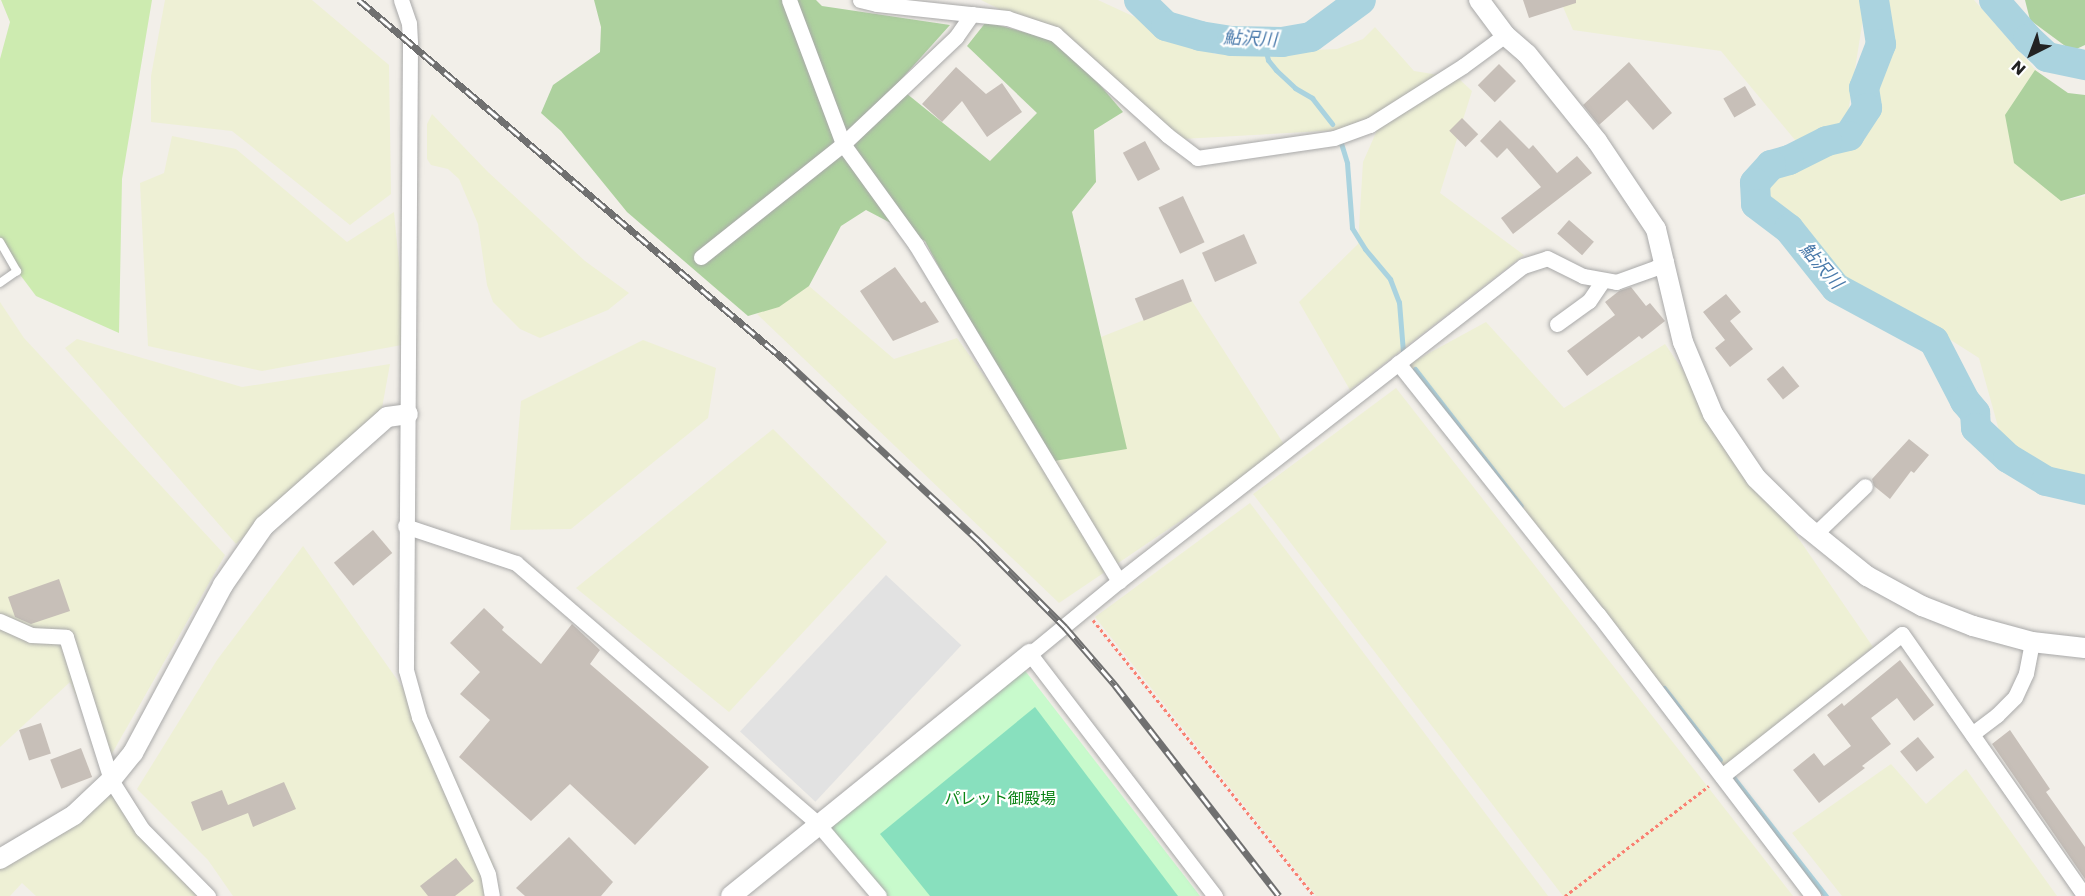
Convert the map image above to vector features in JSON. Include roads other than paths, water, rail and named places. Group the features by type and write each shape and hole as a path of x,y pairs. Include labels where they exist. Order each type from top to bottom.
{"street":[{"path":"401,0 409,23 410,45 408,414 405,526 406,670 418,717 488,874 492,896"},
{"path":"789,0 843,144 916,245 1119,581"},
{"path":"860,0 1007,18 1055,34 1167,135 1197,158 1334,138 1370,125 1463,66 1505,35"},
{"path":"1479,0 1505,35 1527,54 1598,141 1656,229 1666,261 1683,342 1713,414 1756,478 1815,534 1867,576 1922,606 1973,626 2032,642 2085,648"},
{"path":"701,257 843,144 956,37 972,14"},
{"path":"731,896 1119,581 1523,266 1547,258 1583,276 1616,282 1655,268 1666,261"},
{"path":"1557,324 1589,301 1603,280"},
{"path":"1398,363 1722,776 1813,896"},
{"path":"0,859 74,815 111,780 133,753 223,585 264,526 387,417 408,414"},
{"path":"1815,534 1865,486"},
{"path":"405,526 516,563 819,824 872,893"},
{"path":"0,621 31,635 66,637 111,780 142,829 208,896"},
{"path":"1722,776 1902,634 2085,896"},
{"path":"1972,734 1997,716 2015,697 2026,673 2032,642"},
{"path":"1030,654 1215,896"}],"lane":[{"path":"0,242 17,271 0,283"}],"waterway":[{"name":"鮎沢川","path":"1139,0 1166,26 1200,36 1232,41 1282,42 1311,37 1361,0"},
{"name":"鮎沢川","path":"1874,0 1881,44 1864,88 1867,108 1849,136 1827,141 1789,160 1771,165 1755,183 1756,204 1789,229 1836,288 1934,341 1965,401 1975,413 1976,428 2008,458 2046,481 2085,490"},
{"path":"1994,0 2047,57 2085,65"},
{"path":"1263,41 1268,60 1276,70 1295,88 1312,98 1332,124"},
{"path":"1341,143 1347,163 1352,228 1365,249 1390,279 1399,302 1403,352"},
{"path":"1415,369 1521,506"},
{"path":"1664,688 1720,760"},
{"path":"1733,777 1826,896"}],"railway":[{"path":"359,0 786,361 979,541 1065,627 1115,685 1279,896"}],"park label":[{"name":"パレット御殿場","path":"1000,799"}]}
